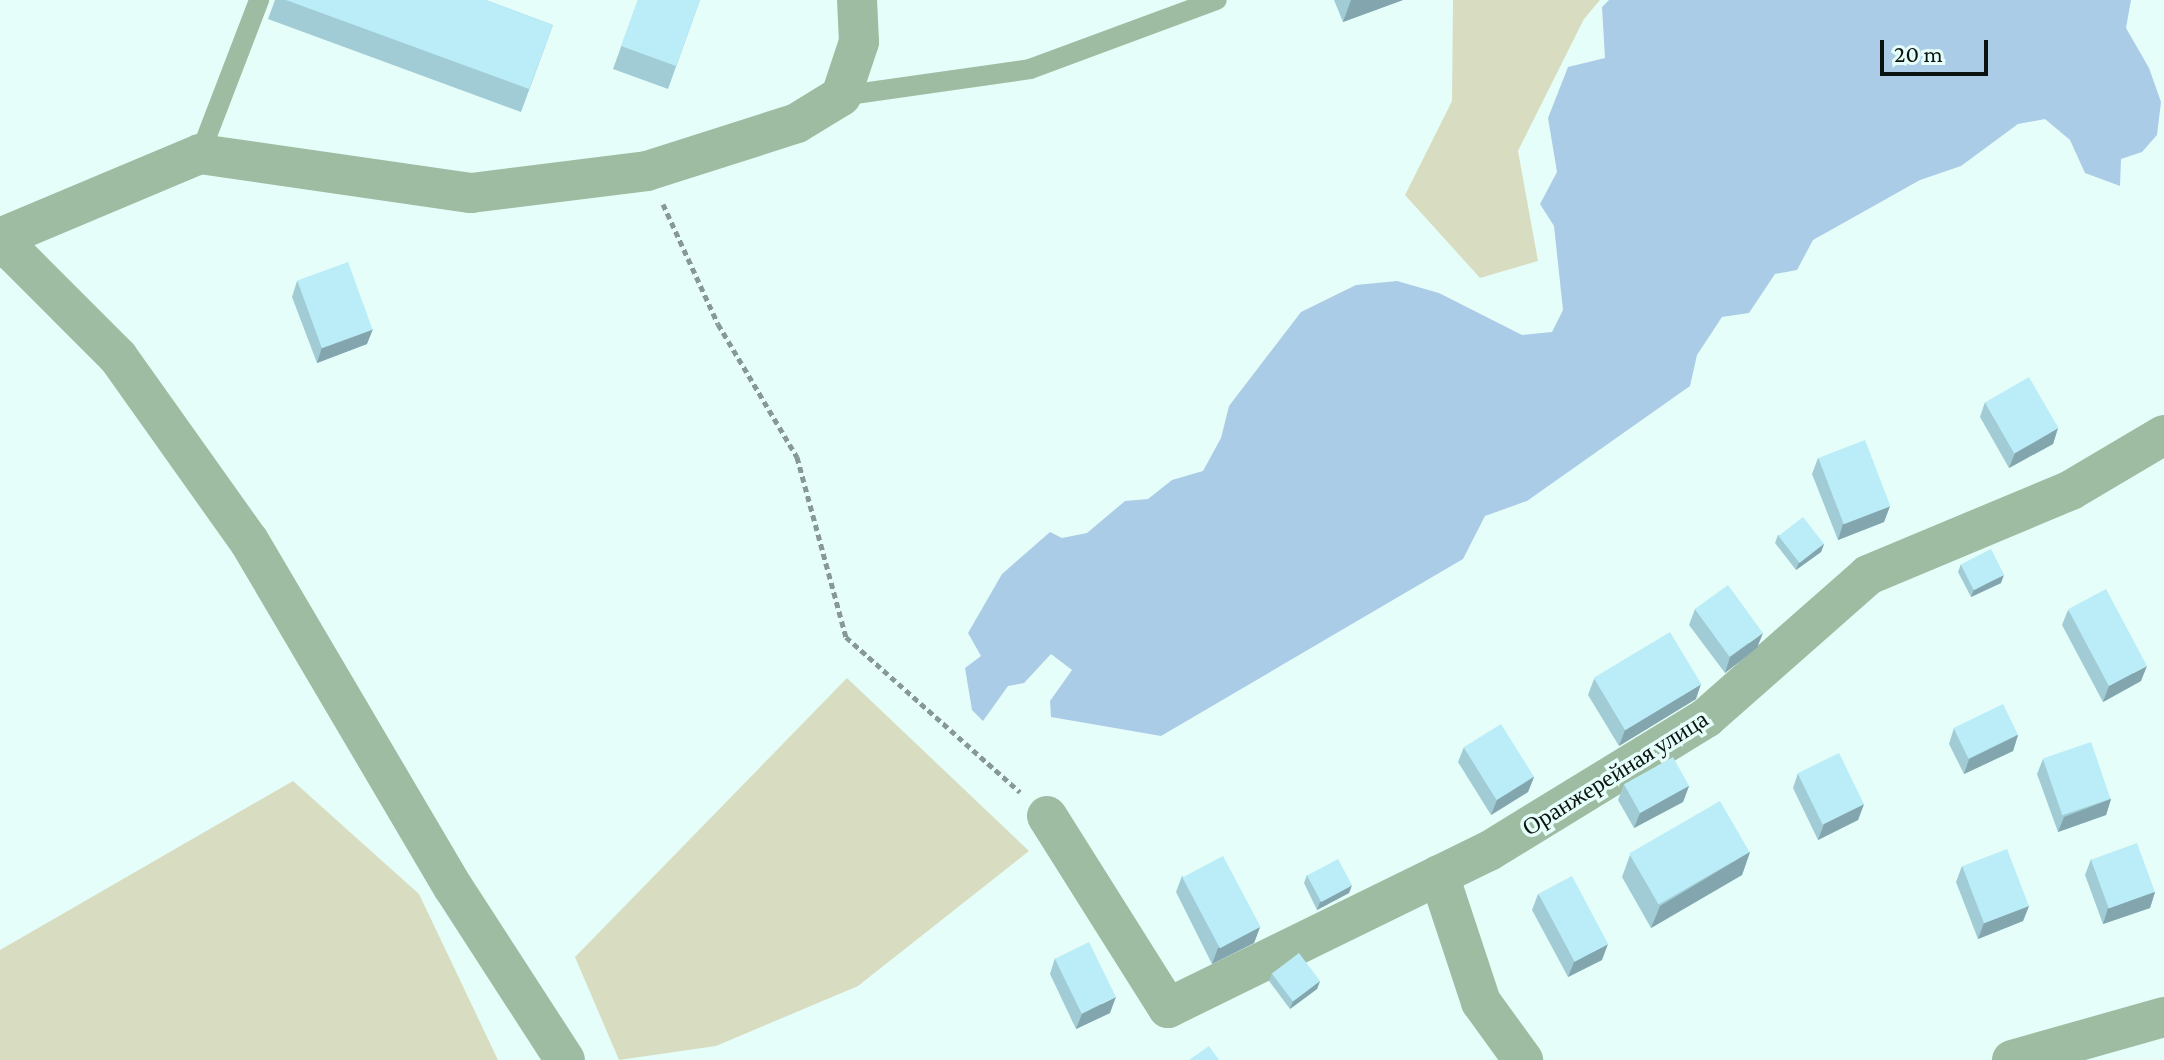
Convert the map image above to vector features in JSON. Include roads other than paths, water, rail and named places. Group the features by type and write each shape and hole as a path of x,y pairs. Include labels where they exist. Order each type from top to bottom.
{"street":[{"path":"565,1060 453,887 249,541 118,357 0,238 200,154 471,193 647,171 797,123 841,96 859,42 857,0"},
{"name":"Оранжерейная улица","path":"1047,816 1168,1008 1489,851 1706,718 1868,575 2071,490 2164,435"},
{"path":"1439,875 1481,1002 1523,1060"},
{"path":"2012,1060 2164,1017"}],"lane":[{"path":"200,154 259,0"},
{"path":"841,96 1030,69 1217,0"}],"water":[{"path":"1609,0 2131,0 2126,28 2149,68 2161,102 2157,135 2142,152 2121,159 2120,186 2085,173 2070,140 2045,119 2018,124 1961,166 1920,180 1813,240 1797,270 1775,274 1749,313 1722,317 1697,355 1690,386 1527,501 1485,516 1463,559 1161,736 1051,717 1050,701 1072,670 1051,654 1024,683 1008,686 983,721 972,710 965,668 981,656 968,633 1002,574 1050,532 1062,538 1087,533 1125,501 1148,499 1172,480 1203,471 1221,438 1229,406 1301,312 1356,285 1397,281 1439,293 1522,335 1552,332 1563,310 1554,226 1540,204 1557,172 1548,118 1568,67 1605,58 1602,7"}]}
